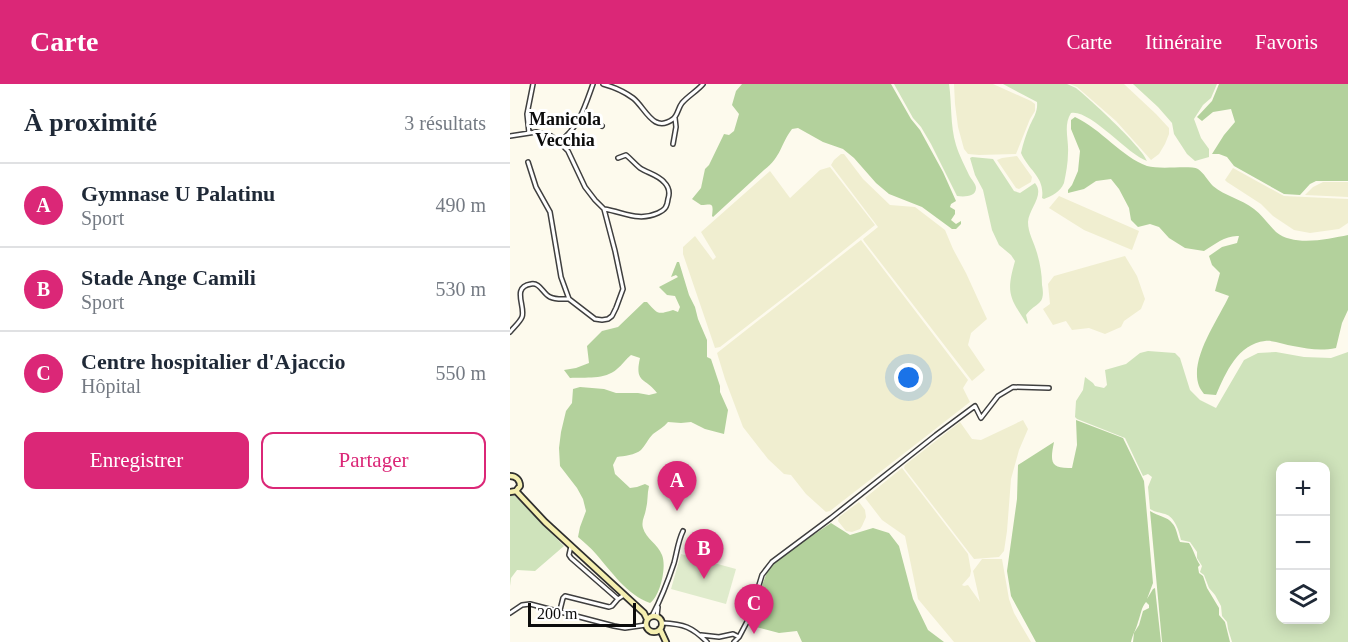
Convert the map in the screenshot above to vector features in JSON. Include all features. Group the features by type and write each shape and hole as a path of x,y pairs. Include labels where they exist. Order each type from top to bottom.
{"main road":[{"path":"511,476 516,477 520,482 519,489 513,492 644,613 652,617 664,639"},
{"path":"652,617 646,625 649,630 660,628"}],"street":[{"path":"529,133 527,114 533,84"},
{"path":"559,142 572,130 583,113 593,84"},
{"path":"603,84 624,92 639,104 651,120 666,123 675,118"},
{"path":"672,144 676,127 675,118 681,104 703,84"},
{"path":"583,113 602,126"},
{"path":"510,136 536,132 559,142 568,152 585,187 604,209 622,283 621,296 612,316 608,319 595,319 569,299 561,277 550,212 536,187 528,162"},
{"path":"604,209 646,218 662,212 668,203 669,194 666,183 641,168 626,155 618,158"},
{"path":"510,332 522,317 520,293 526,286 536,284 548,296 559,300 569,299"},
{"path":"734,642 749,618 762,575 772,562 975,406 981,418 998,396 1013,387 1049,388"},
{"path":"652,617 674,563 683,531"},
{"path":"571,546 569,555 571,558 618,599"},
{"path":"560,611 565,596 609,607 624,595"},
{"path":"510,613 530,604 625,628 646,625"},
{"path":"660,628 682,625 691,627 707,642"},
{"path":"700,634 718,637 733,634 739,637"}],"shaded area":[{"path":"954,84 993,84 1035,104 1035,111 1016,154 968,154 964,149 958,127"},
{"path":"1070,84 1124,84 1169,128 1169,134 1159,154 1151,160 1116,121 1077,87"},
{"path":"841,154 844,154 863,179 890,205 915,207 945,230 987,319 971,333 968,345 985,370 972,381 864,241 863,239 878,227 831,165"},
{"path":"1017,156 1032,177 1031,182 1019,189 997,160"},
{"path":"830,167 875,225 720,347 715,348 683,254 683,247 695,236 713,260 716,257 701,232 770,171 790,198 820,170"},
{"path":"1233,168 1284,196 1348,199 1348,223 1339,229 1310,233 1294,230 1225,180"},
{"path":"1323,182 1348,182 1348,197 1305,195 1313,187"},
{"path":"1059,196 1139,231 1132,250 1084,230 1049,208"},
{"path":"861,240 968,380 963,388 970,402 826,512 806,494 791,475 784,474 768,459 743,427 717,353"},
{"path":"1125,256 1137,276 1145,299 1141,309 1124,321 1121,327 1105,334 1089,328 1072,330 1066,321 1053,325 1043,309 1050,304 1048,284 1054,276"},
{"path":"1023,420 1028,429 1011,479 1004,551 999,557 974,559 904,468 905,465 960,422 972,439 981,440"},
{"path":"902,468 968,554 971,571 970,576 962,585 968,585 980,602 973,571 982,559 1002,559 1009,599 1014,613 1031,642 954,642 918,599 905,536 882,520 865,498"},
{"path":"859,502 865,510 866,517 862,526 852,532 846,531 838,521 839,517"}],"green space":[{"path":"742,84 891,84 920,130 956,201 950,207 955,210 951,220 956,224 961,221 961,224 956,229 952,229 922,207 889,194 843,149 823,142 798,128 792,129 770,165 713,217 711,205 701,205 692,199 701,188 705,169 724,134 729,135 734,131 739,114 732,105 736,91"},
{"path":"894,84 949,84 954,137 960,157 976,186 972,195 957,196 931,144"},
{"path":"1003,84 1067,84 1076,88 1126,135 1147,161 1088,118 1071,113 1067,128 1068,157 1064,183 1056,193 1042,198 1039,179 1021,153 1037,102"},
{"path":"1133,84 1217,84 1211,98 1203,105 1194,119 1201,138 1209,149 1209,157 1195,161 1187,154 1174,134 1172,123"},
{"path":"1219,84 1348,84 1348,181 1316,181 1300,195 1284,194 1234,166 1227,157 1212,154 1235,122 1231,109 1213,112 1202,121 1197,117 1212,101"},
{"path":"1075,117 1094,128 1129,156 1147,166 1198,169 1213,186 1254,209 1283,237 1311,241 1348,235 1348,310 1342,323 1336,348 1309,349 1268,341 1256,343 1247,347 1234,360 1216,395 1204,394 1199,386 1197,375 1201,352 1229,296 1215,291 1220,273 1212,265 1209,256 1222,247 1237,243 1239,236 1225,238 1204,251 1185,248 1169,238 1159,227 1150,224 1138,227 1131,220 1129,208 1111,179 1096,181 1084,189 1068,193 1078,171 1080,151 1071,129 1071,120"},
{"path":"970,158 993,159 1014,191 1020,193 1035,183 1038,188 1028,222 1040,265 1043,294 1040,302 1026,315 1027,324 1011,294 1015,261 999,245 992,230 983,190"},
{"path":"679,262 707,340 707,357 711,359 720,392 728,410 724,434 691,422 668,422 653,434 641,450 617,457 613,465 615,474 630,488 645,484 649,486 643,525 645,532 662,555 664,567 660,588 650,603 627,588 578,537 586,511 577,488 560,466 559,448 566,411 572,403 573,389 580,387 604,389 616,393 649,395 657,393 640,376 640,358 631,355 607,375 570,378 564,370 589,363 587,346 602,331 618,327 644,302 658,312 673,310 678,312 680,307 675,296 667,295 659,287 678,277 676,275 671,277"},
{"path":"1148,351 1175,353 1180,358 1190,390 1200,400 1216,408 1244,360 1258,353 1276,352 1304,357 1331,358 1348,352 1348,642 1232,642 1227,622 1222,616 1221,606 1209,588 1204,575 1200,572 1202,566 1197,558 1197,552 1190,542 1181,540 1178,529 1171,518 1150,509 1148,487 1152,477 1148,474 1143,476 1125,438 1075,417 1076,401 1083,390 1085,377 1095,386 1104,388 1107,385 1105,370 1126,364 1140,353"},
{"path":"1076,420 1123,438 1144,481 1153,583 1147,599 1155,588 1161,642 1133,642 1134,633 1131,642 1036,642 1011,596 1007,571 1017,499 1018,465 1054,442 1053,463 1059,467 1072,468 1077,445","holes":["1146,602 1149,608 1143,611 1134,633 1142,609"]},
{"path":"514,495 564,546 535,571 517,570 511,578 510,586 510,496"},
{"path":"1150,511 1170,521 1175,527 1180,542 1189,543 1191,546 1200,565 1199,573 1203,576 1219,608 1219,615 1225,622 1230,642 1162,642"},
{"path":"831,523 850,535 873,528 889,533 899,546 913,599 928,630 944,642 802,642 797,631 779,633 752,626 760,591 770,564"},
{"path":"681,554 736,569 726,604 671,589"}],"place":[{"name":"Gymnase U Palatinu","path":"677,511"},
{"name":"Stade Ange Camili","path":"704,579"},
{"name":"Centre hospitalier d'Ajaccio","path":"754,634"}],"district":[{"name":"Manicola Vecchia","path":"565,129"}]}
